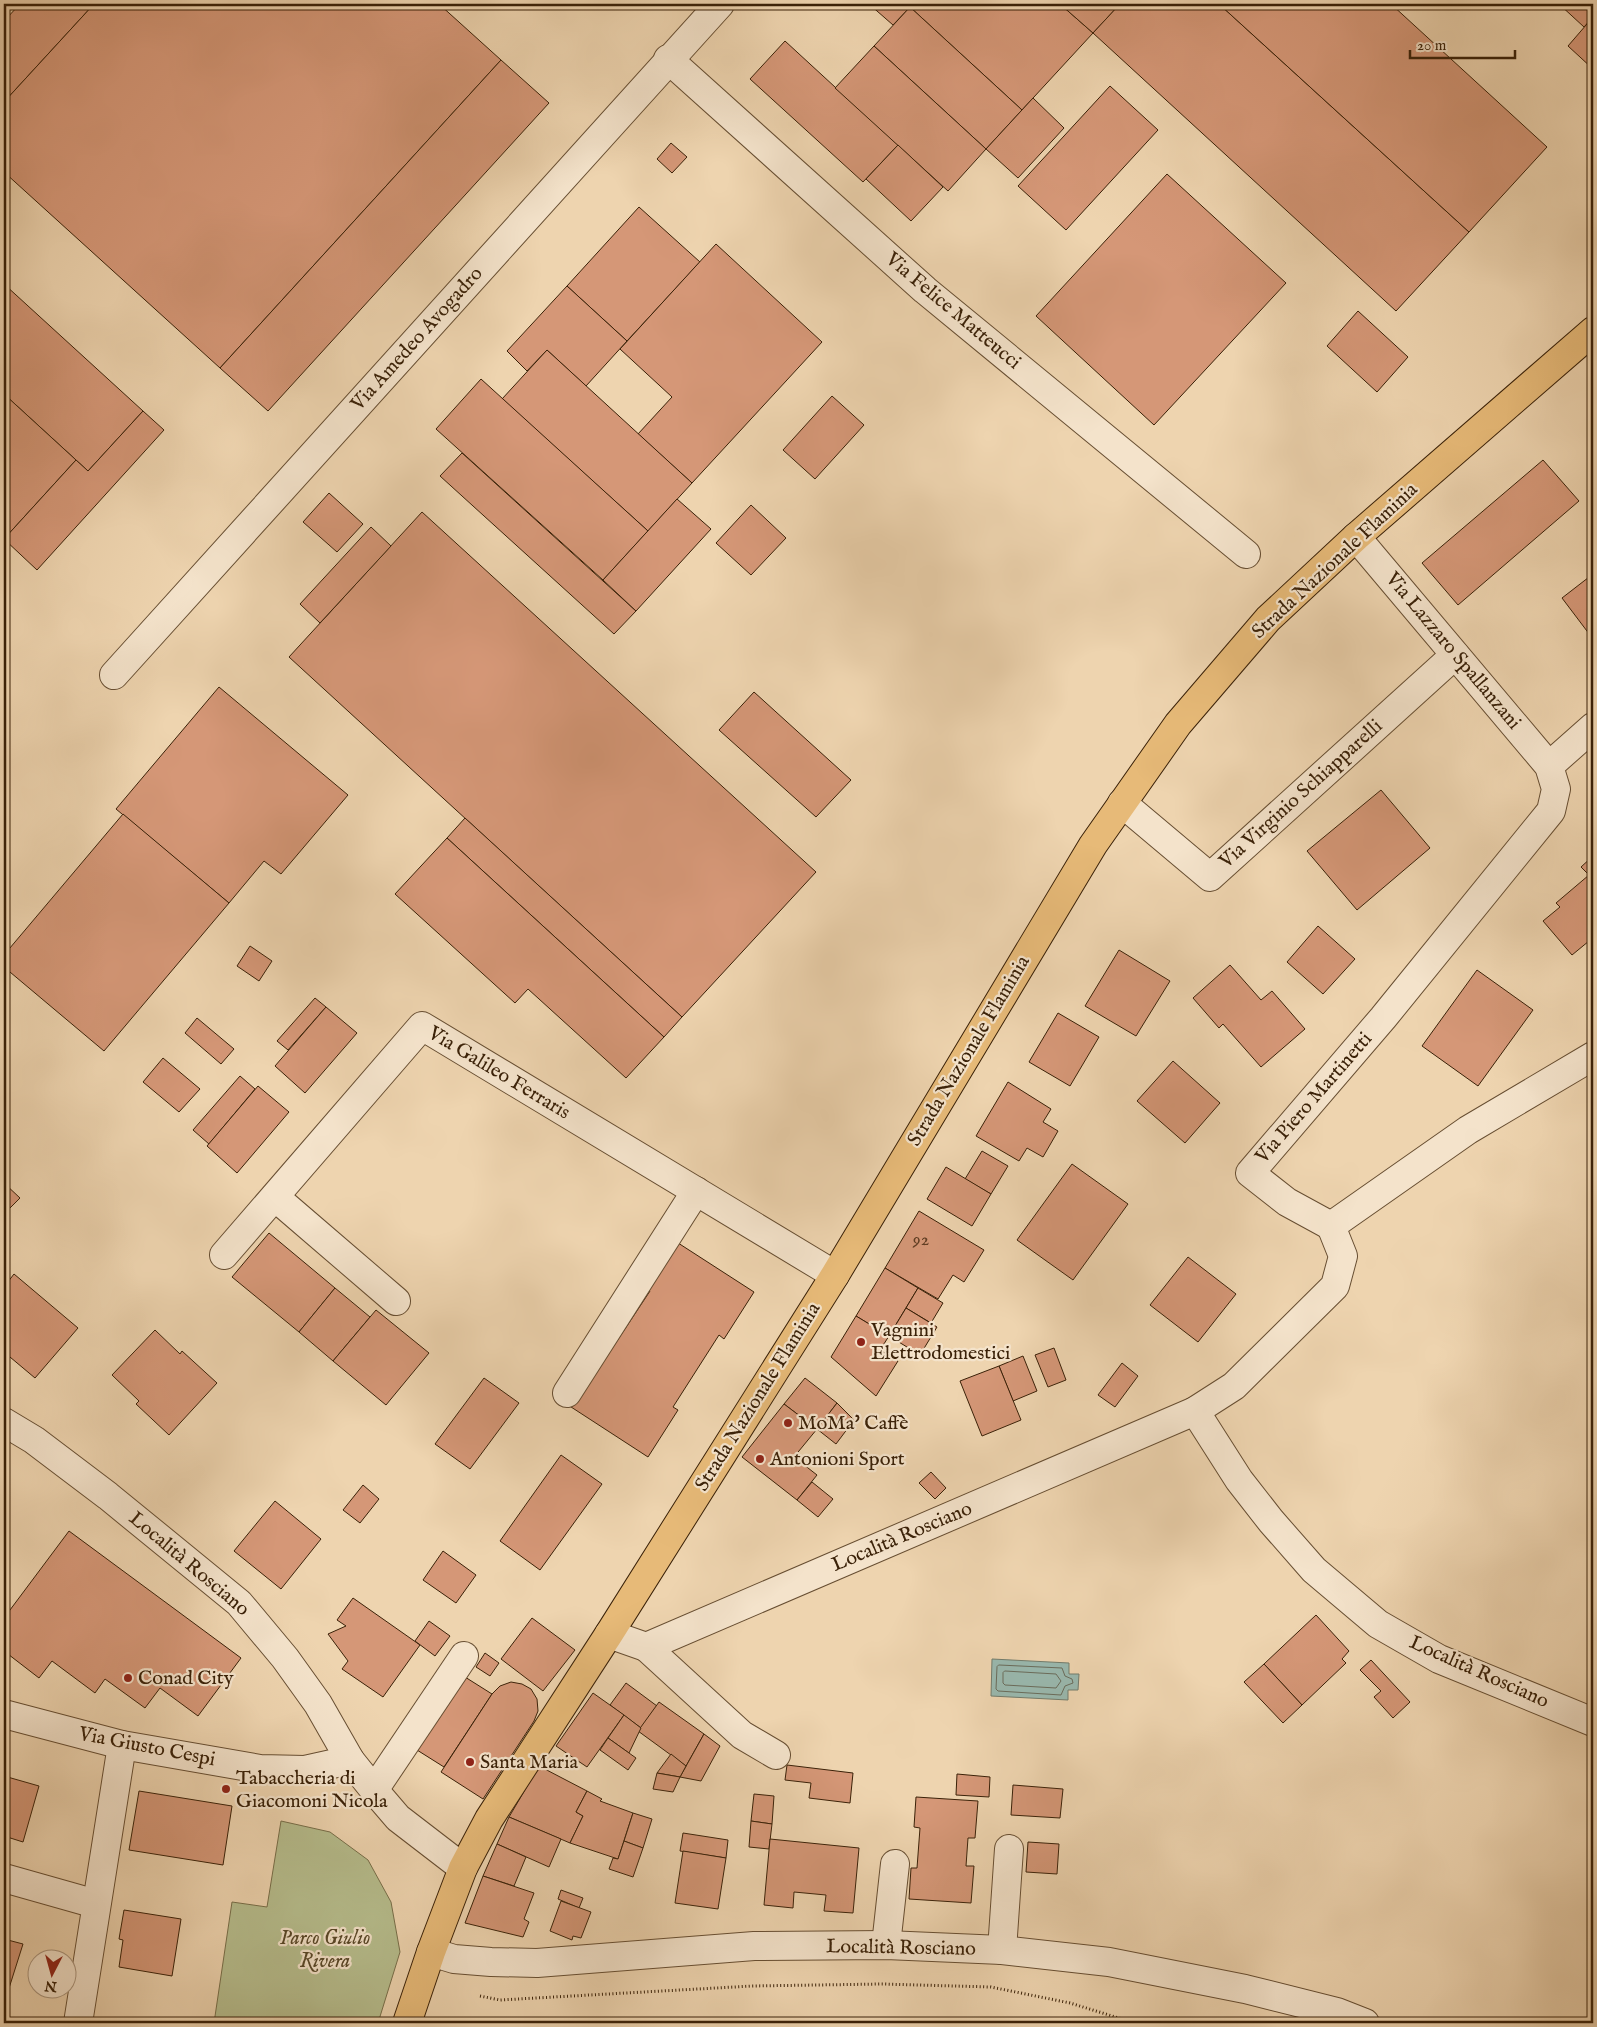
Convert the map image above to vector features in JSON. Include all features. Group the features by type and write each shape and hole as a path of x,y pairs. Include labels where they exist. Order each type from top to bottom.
{"main road":[{"name":"Strada Nazionale Flaminia","path":"407,2023 443,1955 463,1868 490,1819 835,1275 1093,845 1122,803 1178,724 1268,619 1356,537 1593,331"}],"street":[{"name":"Via Amedeo Avogadro","path":"114,675 668,59 720,4"},
{"name":"Via Felice Matteucci","path":"668,59 924,290 1246,554"},
{"name":"Via Lazzaro Spallanzani","path":"1356,537 1549,766"},
{"name":"Via Virginio Schiapparelli","path":"1122,803 1210,877 1455,655"},
{"path":"1549,766 1593,727"},
{"name":"Via Piero Martinetti","path":"1331,1226 1288,1202 1250,1172 1383,1018 1551,810 1556,789 1549,766"},
{"name":"Via Galileo Ferraris","path":"224,1255 422,1026 835,1275"},
{"path":"1331,1226 1468,1130 1593,1056"},
{"path":"568,1393 696,1191"},
{"path":"275,1197 396,1301"},
{"name":"Località Rosciano","path":"646,1647 1195,1411 1234,1386 1335,1286 1343,1256 1331,1226"},
{"name":"Località Rosciano","path":"1195,1411 1240,1480 1270,1521 1314,1570 1378,1624 1439,1659 1593,1722"},
{"name":"Località Rosciano","path":"4,1422 34,1440 101,1490 239,1603 274,1644 318,1704 350,1760 374,1790"},
{"path":"609,1634 646,1647 742,1735 776,1755"},
{"path":"463,1868 398,1818 374,1790 464,1656"},
{"name":"Via Giusto Cespi","path":"4,1714 122,1745 260,1769 305,1770 350,1760"},
{"path":"78,2023 122,1745"},
{"path":"1002,1950 1009,1849"},
{"path":"886,1945 895,1864"},
{"path":"4,1878 96,1904"},
{"name":"Località Rosciano","path":"443,1955 491,1962 537,1962 754,1946 886,1945 1002,1950 1109,1962 1235,1987 1337,2012 1365,2023"}],"path":[{"path":"443,1955 477,1995 500,2000 752,1986 882,1984 991,1987 1070,2003 1135,2023"}],"green space":[{"name":"Parco Giulio Rivera","path":"281,1821 330,1832 368,1860 391,1902 400,1952 378,2023 214,2023 232,1902 267,1907"}],"water":[{"path":"992,1659 1069,1663 1069,1674 1079,1674 1078,1690 1068,1690 1068,1700 991,1696"}],"building":[{"path":"20,4 94,4 4,102 4,21"},
{"path":"94,4 439,4 501,60 220,368 4,172 4,102"},
{"path":"869,4 913,4 893,25"},
{"path":"913,4 1060,4 1093,33 1022,110 910,7"},
{"path":"1060,4 1120,4 1093,33"},
{"path":"1120,4 1219,4 1469,232 1396,311 1093,33"},
{"path":"1219,4 1391,4 1547,147 1469,232"},
{"path":"1559,4 1593,4 1593,17 1584,27"},
{"path":"910,7 1022,110 986,149 874,46"},
{"path":"1593,17 1593,69 1568,46"},
{"path":"785,41 898,145 863,182 750,79"},
{"path":"874,46 986,149 948,191 835,88"},
{"path":"501,60 549,103 268,411 220,368"},
{"path":"1110,86 1158,130 1066,230 1018,186"},
{"path":"1033,98 1064,128 1018,178 986,149"},
{"path":"671,143 687,157 672,173 657,159"},
{"path":"898,145 943,187 911,221 866,179"},
{"path":"1167,174 1286,283 1154,425 1036,316"},
{"path":"639,207 700,262 627,341 567,286"},
{"path":"716,244 822,342 692,483 638,434 672,397 620,349"},
{"path":"4,284 143,411 88,471 4,394"},
{"path":"567,286 627,341 586,386 547,350 527,371 507,351"},
{"path":"1358,311 1408,357 1377,392 1327,346"},
{"path":"547,350 692,483 648,531 502,399"},
{"path":"481,379 648,531 603,580 436,429"},
{"path":"4,394 76,460 4,539"},
{"path":"832,396 864,425 815,479 783,450"},
{"path":"143,411 164,430 37,570 4,539 76,460 88,471"},
{"path":"462,453 636,611 614,634 440,476"},
{"path":"1543,460 1579,501 1458,605 1422,563"},
{"path":"329,493 363,524 337,552 303,522"},
{"path":"677,499 711,529 636,611 603,580"},
{"path":"751,505 786,538 751,575 716,543"},
{"path":"422,512 816,872 682,1017 289,657"},
{"path":"371,527 391,546 320,623 300,604"},
{"path":"1593,574 1593,639 1562,598"},
{"path":"219,687 348,795 281,874 264,861 229,903 116,809"},
{"path":"754,692 851,780 816,817 719,730"},
{"path":"1381,790 1430,848 1357,910 1307,851"},
{"path":"123,814 229,903 104,1051 4,967 4,955"},
{"path":"465,818 682,1017 664,1037 447,838"},
{"path":"447,838 664,1037 626,1078 528,989 515,1003 395,894"},
{"path":"1593,856 1593,944 1589,941 1572,955 1543,921 1560,907 1556,903 1589,875 1581,867"},
{"path":"1318,926 1355,959 1323,994 1287,962"},
{"path":"250,946 272,961 259,981 237,966"},
{"path":"1119,950 1170,981 1136,1036 1085,1006"},
{"path":"1230,965 1261,1000 1272,991 1305,1029 1261,1067 1223,1024 1219,1028 1193,998"},
{"path":"1477,970 1533,1010 1478,1086 1422,1046"},
{"path":"315,998 326,1007 288,1050 277,1041"},
{"path":"326,1007 357,1033 305,1093 275,1066"},
{"path":"1058,1013 1099,1037 1070,1086 1029,1062"},
{"path":"197,1018 234,1049 221,1064 185,1033"},
{"path":"163,1058 200,1089 179,1112 143,1082"},
{"path":"1173,1061 1220,1103 1185,1143 1137,1101"},
{"path":"240,1076 255,1089 209,1144 193,1130"},
{"path":"1008,1082 1051,1109 1043,1122 1058,1131 1043,1157 1027,1148 1019,1161 976,1136"},
{"path":"258,1086 289,1112 237,1173 207,1146"},
{"path":"982,1151 1008,1166 991,1194 965,1179"},
{"path":"1072,1164 1128,1204 1073,1280 1017,1240"},
{"path":"946,1167 991,1194 972,1226 927,1199"},
{"path":"4,1183 20,1198 4,1214"},
{"path":"919,1211 984,1250 964,1282 953,1275 938,1299 885,1268"},
{"path":"269,1233 335,1288 299,1332 232,1277"},
{"path":"675,1241 754,1292 724,1339 719,1335 673,1407 678,1410 648,1457 568,1405 598,1359 603,1362 650,1291 645,1287"},
{"path":"1188,1257 1236,1294 1198,1342 1150,1305"},
{"path":"885,1268 918,1288 889,1336 856,1316"},
{"path":"14,1274 78,1328 35,1378 4,1352 4,1287"},
{"path":"335,1288 370,1317 333,1361 299,1332"},
{"path":"918,1288 943,1303 931,1323 906,1308"},
{"path":"906,1308 937,1327 920,1355 889,1336"},
{"path":"376,1310 429,1353 386,1405 333,1361"},
{"path":"856,1316 889,1336 880,1350 898,1361 876,1396 831,1357"},
{"path":"155,1330 180,1354 182,1351 217,1383 169,1435 136,1404 139,1401 112,1375"},
{"path":"1054,1348 1066,1380 1048,1387 1035,1355"},
{"path":"1023,1356 1037,1391 1013,1401 999,1366"},
{"path":"1122,1363 1138,1376 1115,1407 1098,1395"},
{"path":"999,1366 1021,1420 982,1436 960,1381"},
{"path":"484,1378 519,1403 470,1469 435,1444"},
{"path":"805,1378 837,1403 817,1429 784,1404"},
{"path":"837,1403 854,1420 836,1444 817,1429"},
{"path":"784,1404 817,1429 794,1457 817,1475 797,1500 742,1457"},
{"path":"561,1455 602,1484 540,1570 500,1541"},
{"path":"931,1472 946,1488 935,1499 919,1483"},
{"path":"812,1482 833,1499 818,1517 797,1500"},
{"path":"363,1485 379,1499 360,1523 343,1510"},
{"path":"275,1501 321,1539 281,1589 234,1551"},
{"path":"69,1531 241,1658 198,1716 160,1688 145,1708 105,1679 95,1693 52,1661 39,1678 4,1651 4,1618"},
{"path":"443,1551 476,1575 456,1603 423,1580"},
{"path":"353,1598 420,1645 383,1697 342,1669 348,1661 328,1634 346,1626 337,1620"},
{"path":"1316,1615 1349,1651 1342,1659 1346,1663 1302,1705 1264,1664"},
{"path":"532,1618 575,1650 543,1691 501,1659"},
{"path":"429,1621 450,1636 435,1656 415,1641"},
{"path":"485,1653 499,1663 490,1676 476,1667"},
{"path":"1371,1660 1410,1702 1393,1718 1374,1697 1381,1691 1360,1670"},
{"path":"1264,1664 1302,1705 1283,1723 1244,1682"},
{"path":"465,1677 492,1694 444,1767 417,1750"},
{"path":"511,1682 522,1684 531,1689 537,1699 538,1711 534,1721 483,1799 441,1772 492,1694 500,1686"},
{"path":"626,1683 657,1706 641,1728 610,1705"},
{"path":"593,1693 624,1715 587,1767 556,1746"},
{"path":"659,1702 704,1734 686,1766 638,1731"},
{"path":"624,1715 641,1728 629,1753 608,1738"},
{"path":"704,1734 720,1746 701,1781 680,1777"},
{"path":"608,1738 636,1758 628,1770 600,1750"},
{"path":"671,1754 686,1766 680,1777 657,1773"},
{"path":"787,1765 853,1773 850,1803 809,1798 811,1783 785,1780"},
{"path":"539,1766 587,1791 576,1812 583,1816 570,1843 509,1817"},
{"path":"657,1773 680,1777 673,1792 653,1789"},
{"path":"957,1774 990,1777 989,1797 956,1795"},
{"path":"4,1776 39,1786 23,1842 4,1836"},
{"path":"1013,1785 1063,1789 1060,1818 1011,1815"},
{"path":"139,1791 232,1806 223,1865 129,1850"},
{"path":"587,1791 602,1799 600,1801 633,1813 618,1859 570,1843 583,1816 576,1812"},
{"path":"754,1794 774,1796 772,1824 751,1821"},
{"path":"916,1797 978,1801 975,1838 968,1838 966,1866 974,1866 971,1903 909,1899 911,1868 917,1868 920,1828 914,1827"},
{"path":"633,1813 652,1819 643,1848 624,1841"},
{"path":"509,1817 561,1839 549,1867 497,1844"},
{"path":"751,1821 772,1824 769,1849 749,1847"},
{"path":"683,1833 728,1840 726,1858 680,1851"},
{"path":"770,1839 859,1848 853,1913 824,1911 826,1895 794,1892 793,1908 764,1905"},
{"path":"624,1841 643,1848 633,1877 609,1869 613,1858 618,1859"},
{"path":"1028,1842 1059,1844 1057,1874 1026,1872"},
{"path":"497,1844 526,1857 514,1886 483,1876"},
{"path":"683,1851 726,1858 718,1909 675,1903"},
{"path":"483,1876 534,1893 524,1919 529,1922 523,1937 465,1923"},
{"path":"561,1890 583,1898 579,1908 558,1899"},
{"path":"561,1901 591,1912 581,1938 573,1936 572,1940 550,1931"},
{"path":"124,1910 181,1919 172,1976 119,1967 123,1940 119,1939"},
{"path":"4,1939 23,1944 4,2004"}],"place":[{"name":"Vagnini Elettrodomestici","path":"861,1342"},
{"name":"MoMa' Caffè","path":"788,1423"},
{"name":"Antonioni Sport","path":"760,1459"},
{"name":"Conad City","path":"128,1678"},
{"name":"Santa Maria","path":"470,1762"},
{"name":"Tabaccheria di Giacomoni Nicola","path":"226,1789"}]}
